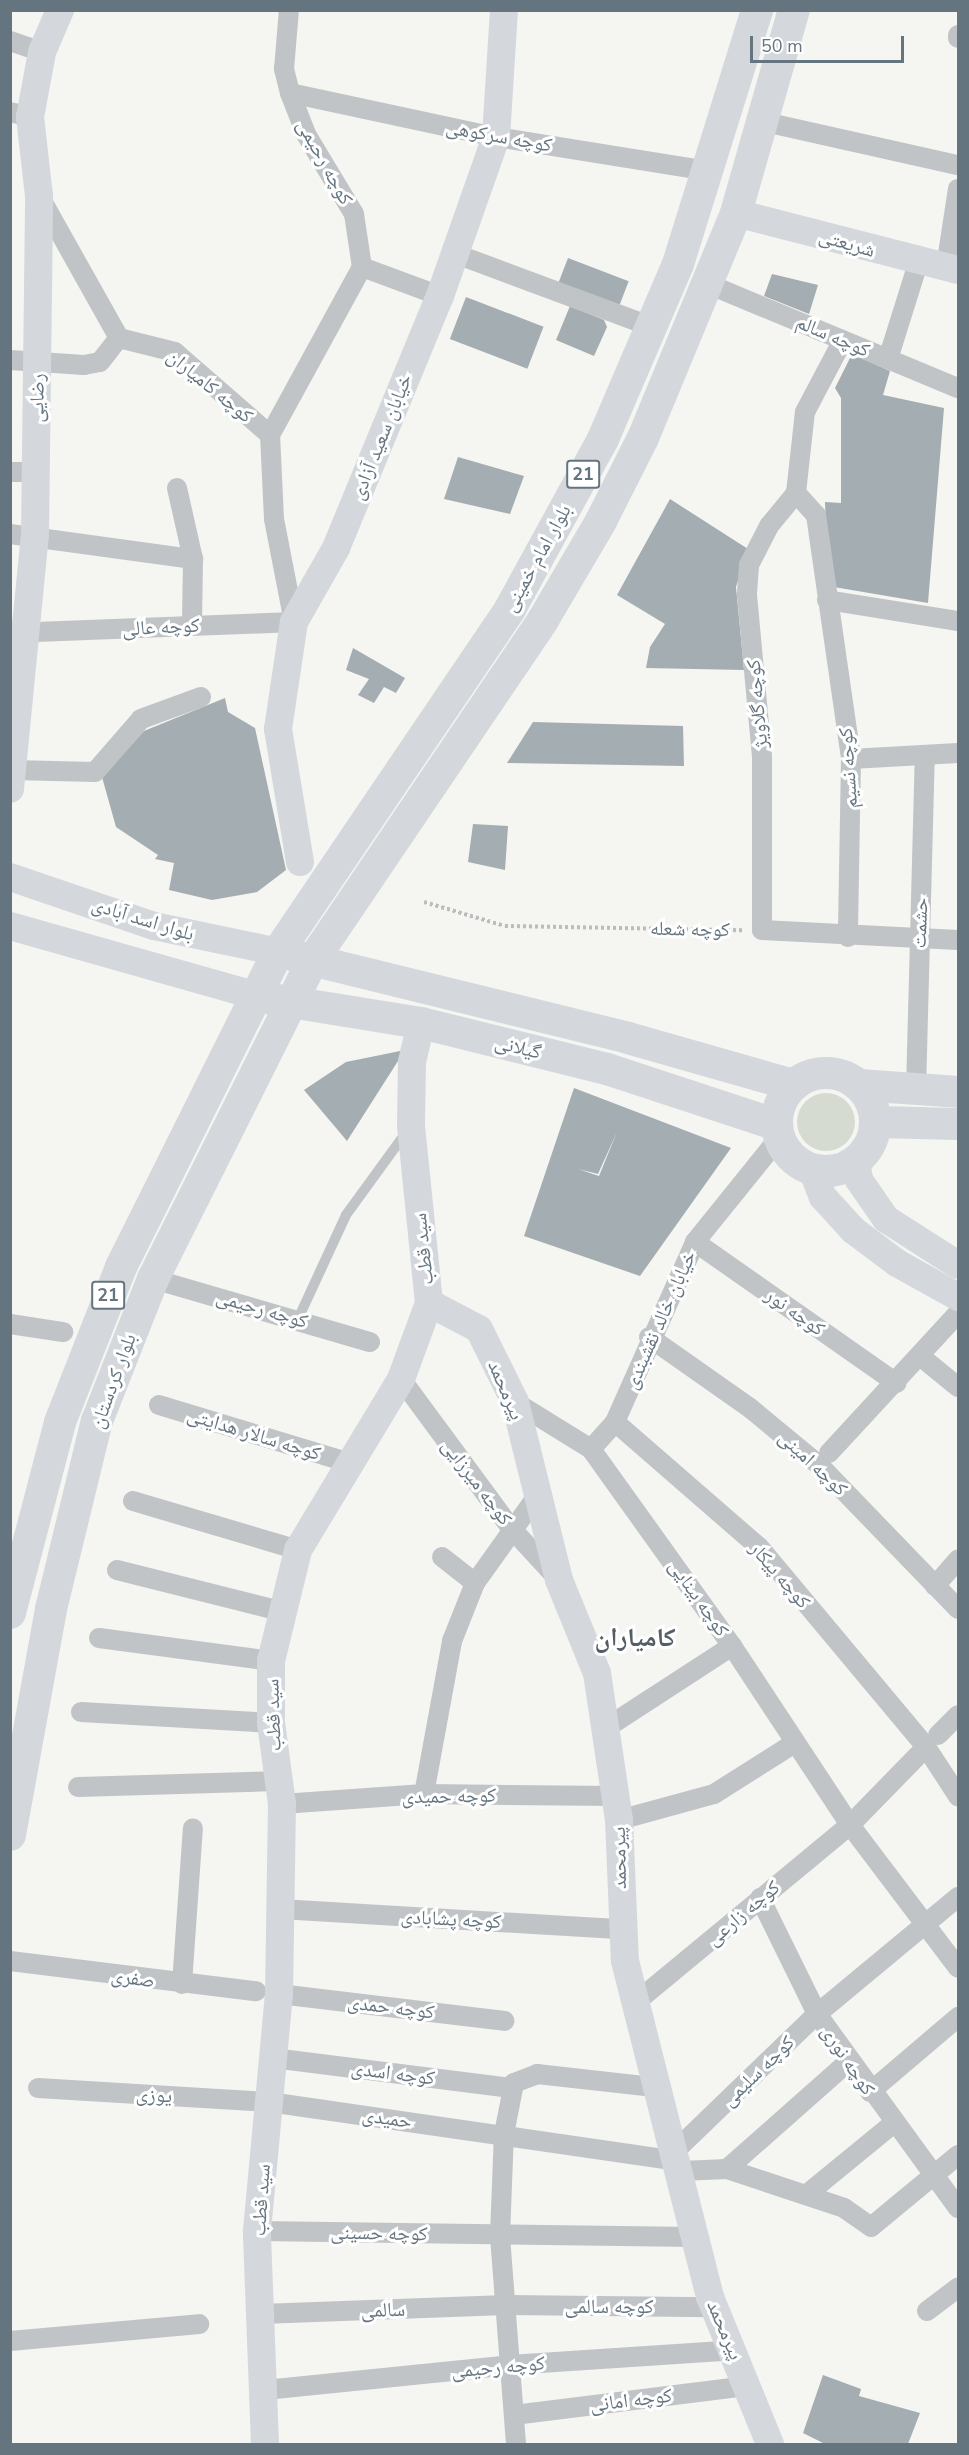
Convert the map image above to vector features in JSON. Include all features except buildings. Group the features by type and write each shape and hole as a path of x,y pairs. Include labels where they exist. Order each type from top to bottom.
{"main road":[{"name":"بلوار امام خمینی","path":"254,995 278,952 510,609 603,439 655,328 709,171 757,10"},
{"name":"بلوار امام خمینی","path":"313,960 543,620 596,531 708,284 735,213 765,122 794,10"},
{"name":"گیلانی","path":"278,952 628,1038 793,1085"},
{"name":"بلوار کردستان","path":"10,1835 51,1610 97,1421 153,1279 313,960"},
{"name":"گیلانی","path":"254,995 421,1023 608,1070 778,1132"},
{"name":"بلوار کردستان","path":"10,1613 27,1535 89,1337 254,995"},
{"path":"859,1085 871,1102 876,1122 871,1144 856,1161 835,1170 812,1169 789,1154 778,1132 781,1103 793,1085 826,1073 859,1085 916,1091 958,1092"},
{"path":"876,1122 958,1124"}],"street":[{"name":"رضایی","path":"11,779 23,534 24,360 39,196 20,114 60,10"},
{"name":"کوچه رحیمی","path":"289,10 284,69 290,93 306,134 354,214 362,267"},
{"name":"خیابان سعید آزادی","path":"300,862 278,729 294,622 336,548 456,254 496,137 504,10"},
{"path":"10,41 42,52"},
{"name":"کوچه سرکوهی","path":"290,93 496,137 709,171"},
{"path":"765,122 958,165"},
{"path":"952,269 958,189"},
{"path":"24,360 100,362 119,338 39,196"},
{"name":"شریعتی","path":"735,213 918,263 952,269"},
{"path":"456,254 655,328"},
{"path":"888,359 918,263"},
{"path":"270,435 362,267 440,296"},
{"name":"کوچه سالم","path":"708,284 958,388"},
{"name":"کوچه کامیاران","path":"119,338 175,352 270,435 274,519 294,622"},
{"path":"796,493 805,412 843,340"},
{"path":"177,488 193,559 192,624"},
{"name":"کوچه نسیم","path":"796,493 816,515 851,759 848,937"},
{"name":"کوچه گلاویژ","path":"762,930 762,756 749,575 769,526 796,493"},
{"path":"23,534 193,559"},
{"path":"827,600 958,621"},
{"name":"کوچه عالی","path":"19,634 192,624 294,622"},
{"path":"11,779 95,772 141,719 201,697"},
{"path":"851,759 958,753"},
{"name":"حشمت","path":"916,1091 925,755"},
{"name":"بلوار اسد آبادی","path":"10,878 154,927 278,952"},
{"path":"10,926 254,995"},
{"path":"762,930 919,942 958,940"},
{"name":"سید قطب","path":"265,2445 265,2390 257,2231 273,2058 267,1992 280,1909 279,1792 271,1723 271,1661 280,1611 298,1550 401,1379 429,1303 411,1125 412,1062 421,1023"},
{"name":"خیابان خالد نقشبندی","path":"591,1449 615,1422 649,1337 695,1242 778,1132"},
{"path":"856,1161 859,1180 886,1219 958,1265"},
{"path":"812,1169 823,1197 853,1230 897,1263 958,1297"},
{"name":"کوچه نور","path":"695,1242 896,1383"},
{"name":"کوچه رحیمی","path":"153,1279 298,1319 370,1342"},
{"name":"پیرمحمد","path":"429,1303 479,1329 515,1402 540,1492 559,1580 597,1673 609,1726 617,1808 621,1929 636,2001 661,2088 713,2307 748,2386 770,2445"},
{"path":"829,1454 958,1313"},
{"path":"10,1324 63,1332"},
{"name":"کوچه امینی","path":"649,1337 750,1408 820,1466 958,1610"},
{"path":"920,1356 958,1387"},
{"name":"کوچه میرزایی","path":"401,1379 511,1528 559,1580"},
{"name":"کوچه بینایی","path":"515,1402 591,1449 732,1646 793,1744 850,1825 958,1968"},
{"name":"کوچه سالار هدایتی","path":"159,1405 350,1463"},
{"name":"کوچه پیکار","path":"615,1422 759,1546 932,1741 958,1796"},
{"path":"424,1794 442,1674 475,1583 511,1528 540,1492"},
{"path":"133,1501 298,1550"},
{"path":"442,1557 475,1583"},
{"path":"935,1586 958,1560"},
{"path":"117,1570 280,1611"},
{"path":"99,1638 271,1661"},
{"path":"609,1726 732,1646"},
{"path":"81,1712 271,1723"},
{"name":"کوچه زارعی","path":"636,2001 850,1825 958,1714"},
{"name":"کوچه حمیدی","path":"78,1787 424,1794 617,1808 714,1794 793,1744"},
{"path":"182,1984 193,1828"},
{"name":"کوچه سلیمی","path":"679,2161 817,2014 958,1897"},
{"name":"کوچه نوری","path":"760,1898 817,2014 870,2092 958,2208"},
{"name":"کوچه پشابادی","path":"280,1909 621,1929"},
{"name":"صفری","path":"10,1961 182,1984 267,1992"},
{"name":"کوچه حمدی","path":"267,1992 504,2021"},
{"path":"870,2092 958,2017"},
{"name":"کوچه اسدی","path":"273,2058 512,2088"},
{"path":"727,2169 849,2061"},
{"path":"516,2445 500,2236 504,2134 512,2088 520,2078 537,2074 661,2088"},
{"name":"یوزی","path":"39,2088 269,2102"},
{"name":"حمیدی","path":"269,2102 504,2134"},
{"path":"806,2195 894,2123"},
{"path":"504,2134 727,2169 844,2208 871,2227 958,2155"},
{"name":"کوچه حسینی","path":"257,2231 695,2237"},
{"path":"927,2311 958,2288"},
{"name":"سالمی","path":"261,2314 506,2305"},
{"name":"کوچه سالمی","path":"506,2305 713,2307"},
{"path":"10,2341 199,2324"},
{"name":"کوچه رحیمی","path":"265,2390 510,2365 733,2350"},
{"name":"کوچه امانی","path":"514,2415 748,2386"}],"lane":[{"path":"298,1319 346,1215 411,1125"}],"path":[{"name":"کوچه شعله","path":"424,902 505,926 762,930"}],"shaded area":[{"path":"826,1093 837,1095 850,1106 855,1122 853,1133 842,1146 826,1151 815,1149 802,1138 797,1122 799,1111 810,1098"}],"district":[{"name":"کامیاران","path":"635,1638"}]}
